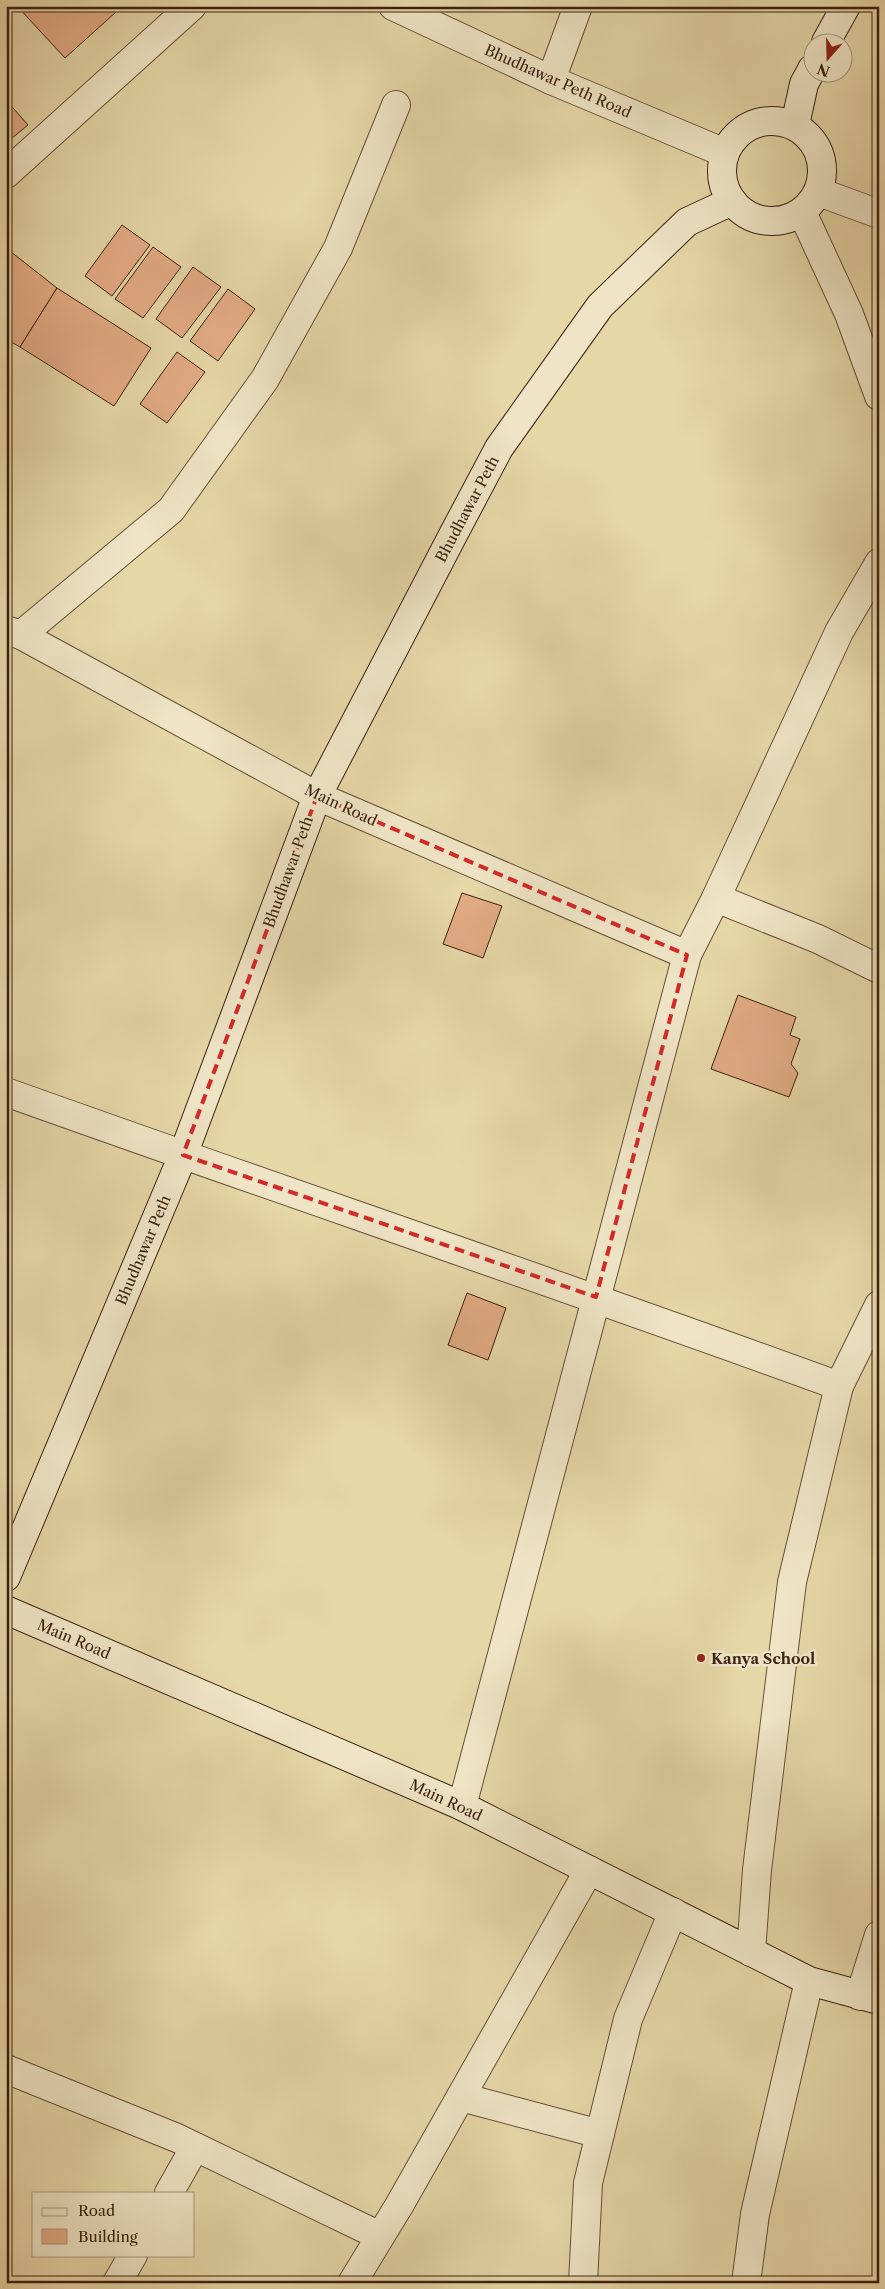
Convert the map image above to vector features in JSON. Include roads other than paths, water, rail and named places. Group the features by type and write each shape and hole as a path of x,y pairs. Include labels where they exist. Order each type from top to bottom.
{"street":[{"path":"6,174 192,6"},
{"name":"Bhudhawar Peth Road","path":"394,6 551,80 725,153"},
{"path":"551,80 578,6"},
{"path":"832,32 846,6"},
{"path":"795,125 805,82"},
{"path":"14,632 171,510 266,379 338,248 396,105"},
{"path":"879,214 811,202 778,221 752,218 732,201 724,186 721,170 725,153 740,132 751,125 778,121 795,125 815,142 824,167 811,202 879,396"},
{"name":"Bhudhawar Peth","path":"6,1577 183,1155 317,796 499,448 600,306 688,222 732,201"},
{"path":"462,1806 687,956 716,898 838,632 879,563"},
{"name":"Main Road","path":"14,632 317,796 687,956"},
{"path":"716,898 818,939 879,969"},
{"path":"6,1092 596,1298 839,1386"},
{"path":"751,1952 757,1870 792,1582 839,1386 879,1305"},
{"name":"Main Road","path":"6,1610 462,1806 809,1980 869,1998"},
{"path":"352,2283 461,2097 589,1870"},
{"path":"583,2283 588,2183 628,2019 673,1912"},
{"path":"869,1998 879,1935"},
{"path":"746,2283 756,2214 809,1980"},
{"path":"6,2069 195,2147 380,2236"},
{"path":"461,2097 600,2134"},
{"path":"170,2192 195,2147"},
{"path":"117,2283 132,2256"}],"place":[{"name":"Kanya School","path":"701,1658"}]}
